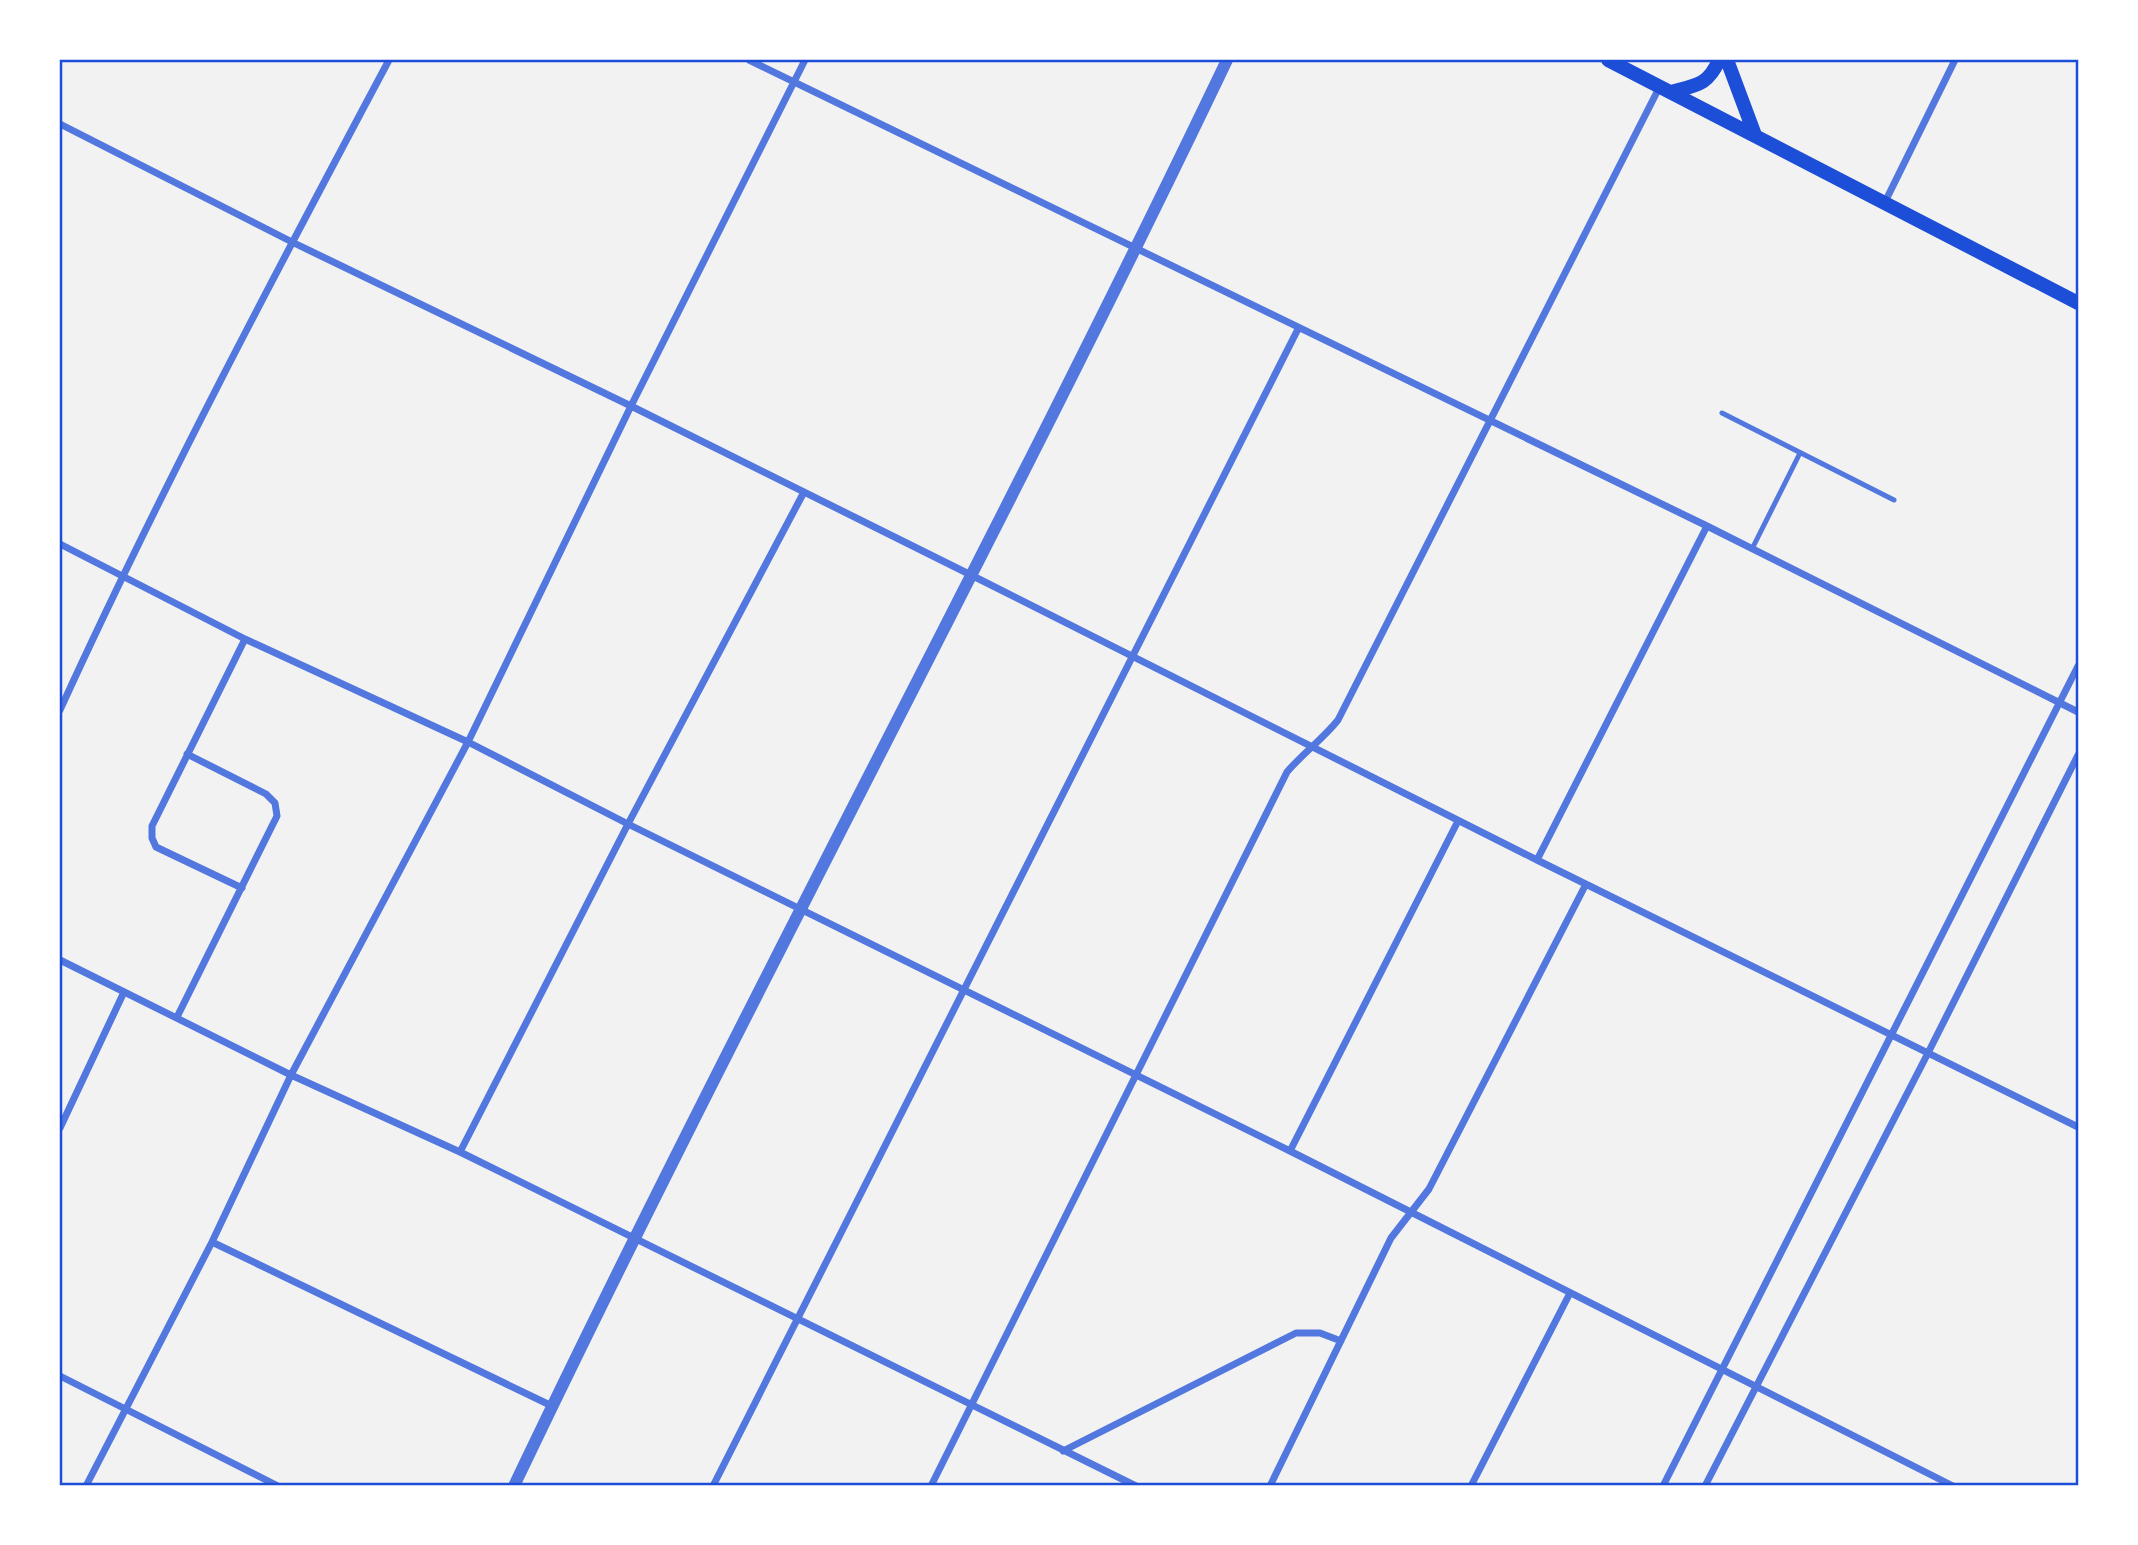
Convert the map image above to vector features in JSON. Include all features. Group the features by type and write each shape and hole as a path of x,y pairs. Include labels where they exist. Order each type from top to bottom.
{"main road":[{"path":"1608,60 2078,303"},
{"path":"1666,89 1693,86 1712,76 1719,60"},
{"path":"1727,60 1755,135"}],"street":[{"path":"60,710 121,576 292,242 390,60"},
{"path":"749,60 1707,526 2078,712"},
{"path":"86,1486 212,1242 291,1075 468,742 631,406 805,60"},
{"path":"514,1486 635,1240 1137,248 1227,60"},
{"path":"1885,202 1955,60"},
{"path":"930,1486 1287,772 1338,720 1666,89"},
{"path":"60,124 292,242 631,406 1458,821 2078,1127"},
{"path":"713,1486 1298,329"},
{"path":"460,1152 628,824 804,492"},
{"path":"1537,860 1707,526"},
{"path":"60,544 245,639 468,742 628,824 965,989 1953,1486"},
{"path":"242,888 156,847 152,838 152,826 245,639"},
{"path":"1662,1486 2078,666"},
{"path":"177,1017 277,816 275,803 266,794 187,754"},
{"path":"1705,1486 2078,755"},
{"path":"1290,1151 1458,821"},
{"path":"1270,1486 1391,1238 1429,1189 1586,884"},
{"path":"60,960 291,1075 460,1152 635,1240 798,1317 1136,1486"},
{"path":"60,1128 124,992"},
{"path":"212,1242 552,1406"},
{"path":"1471,1486 1570,1293"},
{"path":"1063,1451 1296,1333 1320,1333 1341,1341"},
{"path":"60,1376 278,1486"}],"lane":[{"path":"1722,413 1894,500"},
{"path":"1752,549 1800,453"}]}
